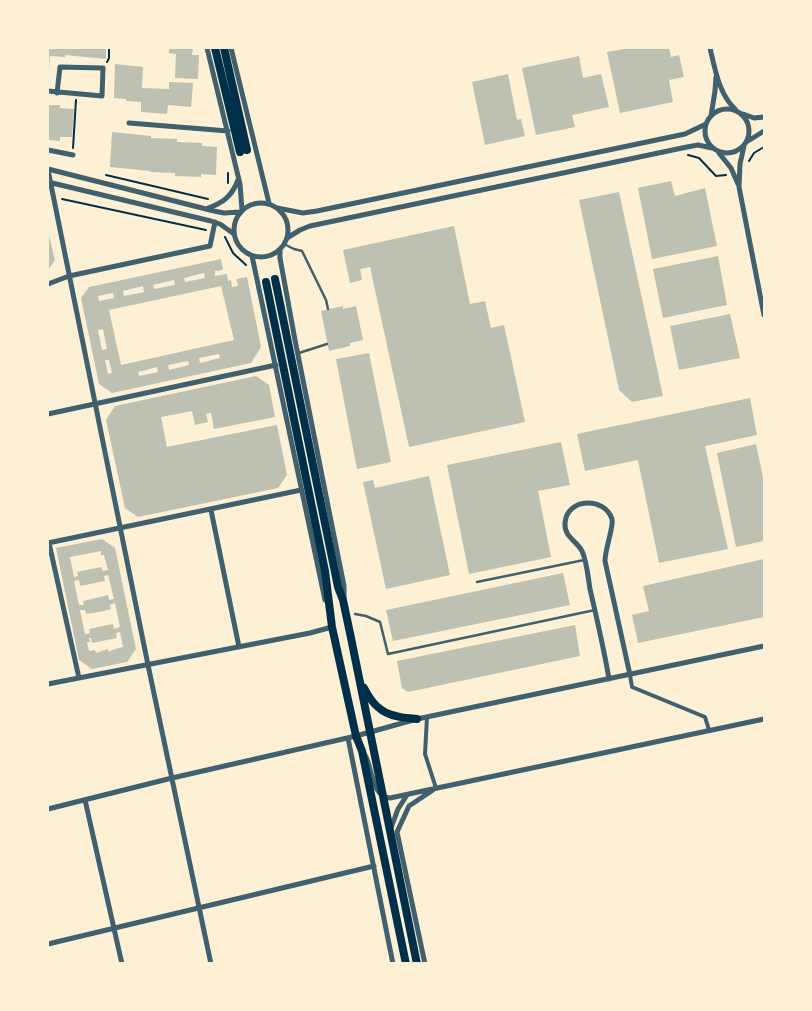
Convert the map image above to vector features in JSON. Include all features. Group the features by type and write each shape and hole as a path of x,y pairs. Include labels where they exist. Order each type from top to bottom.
{"main road":[{"path":"216,48 243,151 224,48"},
{"path":"406,964 362,751 352,737 332,627 325,571 270,281 360,678 417,964"},
{"path":"360,678 373,703 383,712 397,717 416,720"}],"street":[{"path":"207,48 228,131 242,198 241,211 234,223 234,234 240,248 252,256 264,257 276,253 284,243 304,228 698,145 730,154 764,131"},
{"path":"231,48 268,203"},
{"path":"710,48 716,74 725,96 748,124 750,132 736,174"},
{"path":"712,58 715,48"},
{"path":"48,92 57,93 102,96 103,68 60,68 57,93"},
{"path":"711,116 716,74"},
{"path":"712,148 706,139 706,124 711,116 719,110 725,109 739,112 754,118 764,117"},
{"path":"129,123 228,131"},
{"path":"211,964 148,665 96,404 48,182 48,170 224,213 241,211 257,202 268,203 278,208 296,212 308,213 685,134 706,124"},
{"path":"48,150 73,155"},
{"path":"719,152 736,174 764,315"},
{"path":"207,208 226,199 232,193 238,178"},
{"path":"48,182 215,222 234,234"},
{"path":"278,208 288,224 282,267 344,586 343,600"},
{"path":"48,284 69,276 210,246 215,222"},
{"path":"48,684 332,627 252,256"},
{"path":"48,414 276,365"},
{"path":"79,678 48,543 301,490"},
{"path":"609,679 582,551 566,532 565,524 572,508 577,504 589,502 603,507 612,519 613,524 606,547 605,561 632,687 704,717 709,730"},
{"path":"211,510 239,647"},
{"path":"48,809 416,720 764,646"},
{"path":"426,718 424,754 436,788"},
{"path":"362,751 368,761 377,791 383,797 390,798 764,719"},
{"path":"352,737 352,755 393,964"},
{"path":"352,737 352,755"},
{"path":"425,964 397,832 409,806 436,788"},
{"path":"390,835 398,809 407,795"},
{"path":"86,800 122,964"},
{"path":"48,944 374,866"}],"lane":[{"path":"284,243 302,251 326,300 328,309"},
{"path":"298,354 327,344"},
{"path":"477,582 584,560"},
{"path":"355,614 380,622 388,654 595,610"}],"path":[{"path":"109,48 109,58"},
{"path":"73,155 77,94"},
{"path":"685,154 699,158 716,176 736,174 754,153 764,146"},
{"path":"98,173 207,199 215,198"},
{"path":"225,188 228,183 228,173"},
{"path":"52,197 213,232 224,237 234,253 247,266"}],"building":[{"path":"48,48 106,48 106,59 65,55 65,57 50,56 48,69"},
{"path":"169,48 193,48 192,55 199,55 198,79 175,78 176,54 169,53"},
{"path":"630,48 669,48 671,57 679,55 684,77 669,80 673,102 620,113 607,52"},
{"path":"579,56 583,78 601,74 609,107 572,115 575,127 536,135 522,68"},
{"path":"115,64 143,67 142,88 169,89 169,82 193,83 191,107 168,105 167,114 141,112 141,102 114,98"},
{"path":"508,74 517,120 521,119 525,136 485,145 472,82"},
{"path":"48,105 60,105 60,108 74,109 72,137 60,137 60,141 48,140"},
{"path":"112,132 151,136 151,138 177,139 177,142 202,143 202,146 217,147 216,175 201,174 201,177 175,176 175,173 110,167"},
{"path":"671,181 675,196 705,188 717,246 652,259 638,188"},
{"path":"619,192 663,396 632,402 619,390 579,200"},
{"path":"454,226 470,304 485,301 491,328 504,325 525,422 409,447 370,267 360,269 362,280 350,283 343,250"},
{"path":"48,232 55,260 48,270"},
{"path":"718,256 727,305 663,318 653,269"},
{"path":"221,259 223,270 215,271 215,276 227,274 228,281 231,280 232,287 238,286 236,279 247,277 261,347 251,363 112,393 99,384 81,298 89,287","holes":["204,273 205,278 185,282 184,278","174,280 175,285 154,289 153,285","143,286 144,292 124,296 123,291","221,286 234,340 121,365 109,310","113,293 114,298 99,301 98,296","103,329 107,349 102,350 98,330","219,354 220,358 200,363 199,358","105,360 109,360 112,373 108,374","188,361 189,365 169,370 168,365","157,367 158,372 139,376 138,372"]},
{"path":"343,306 343,309 356,306 363,340 350,343 350,346 329,351 321,311"},
{"path":"730,314 740,358 679,370 670,326"},
{"path":"369,353 391,462 357,469 336,359"},
{"path":"256,376 269,385 275,417 214,429 211,413 206,414 208,422 195,425 192,411 161,417 167,447 277,425 287,475 278,488 138,517 125,508 106,420 115,406"},
{"path":"750,398 757,435 705,446 728,549 659,563 638,460 585,471 577,434"},
{"path":"561,442 570,485 538,491 551,557 469,574 447,465"},
{"path":"756,444 764,482 764,541 736,547 717,453"},
{"path":"429,476 450,575 386,589 363,482 373,480 375,488"},
{"path":"102,539 115,548 136,649 127,662 92,669 79,660 56,548","holes":["101,551 108,570 103,571 101,567 77,572 78,576 74,577 70,557","108,575 114,599 109,600 108,595 83,601 84,605 79,605 74,581 79,580 80,586 105,581 104,576","115,603 120,627 114,629 113,624 89,629 90,633 85,634 80,610 85,610 86,614 99,612 111,609 110,605","120,632 123,647 109,652 108,649 96,653 95,650 89,651 87,642 90,642 89,638 91,638 92,643 117,638 116,633"]},
{"path":"764,559 764,617 638,643 632,615 649,611 643,586"},
{"path":"563,573 570,605 393,641 386,610"},
{"path":"575,625 580,656 408,692 402,688 397,661"}]}
